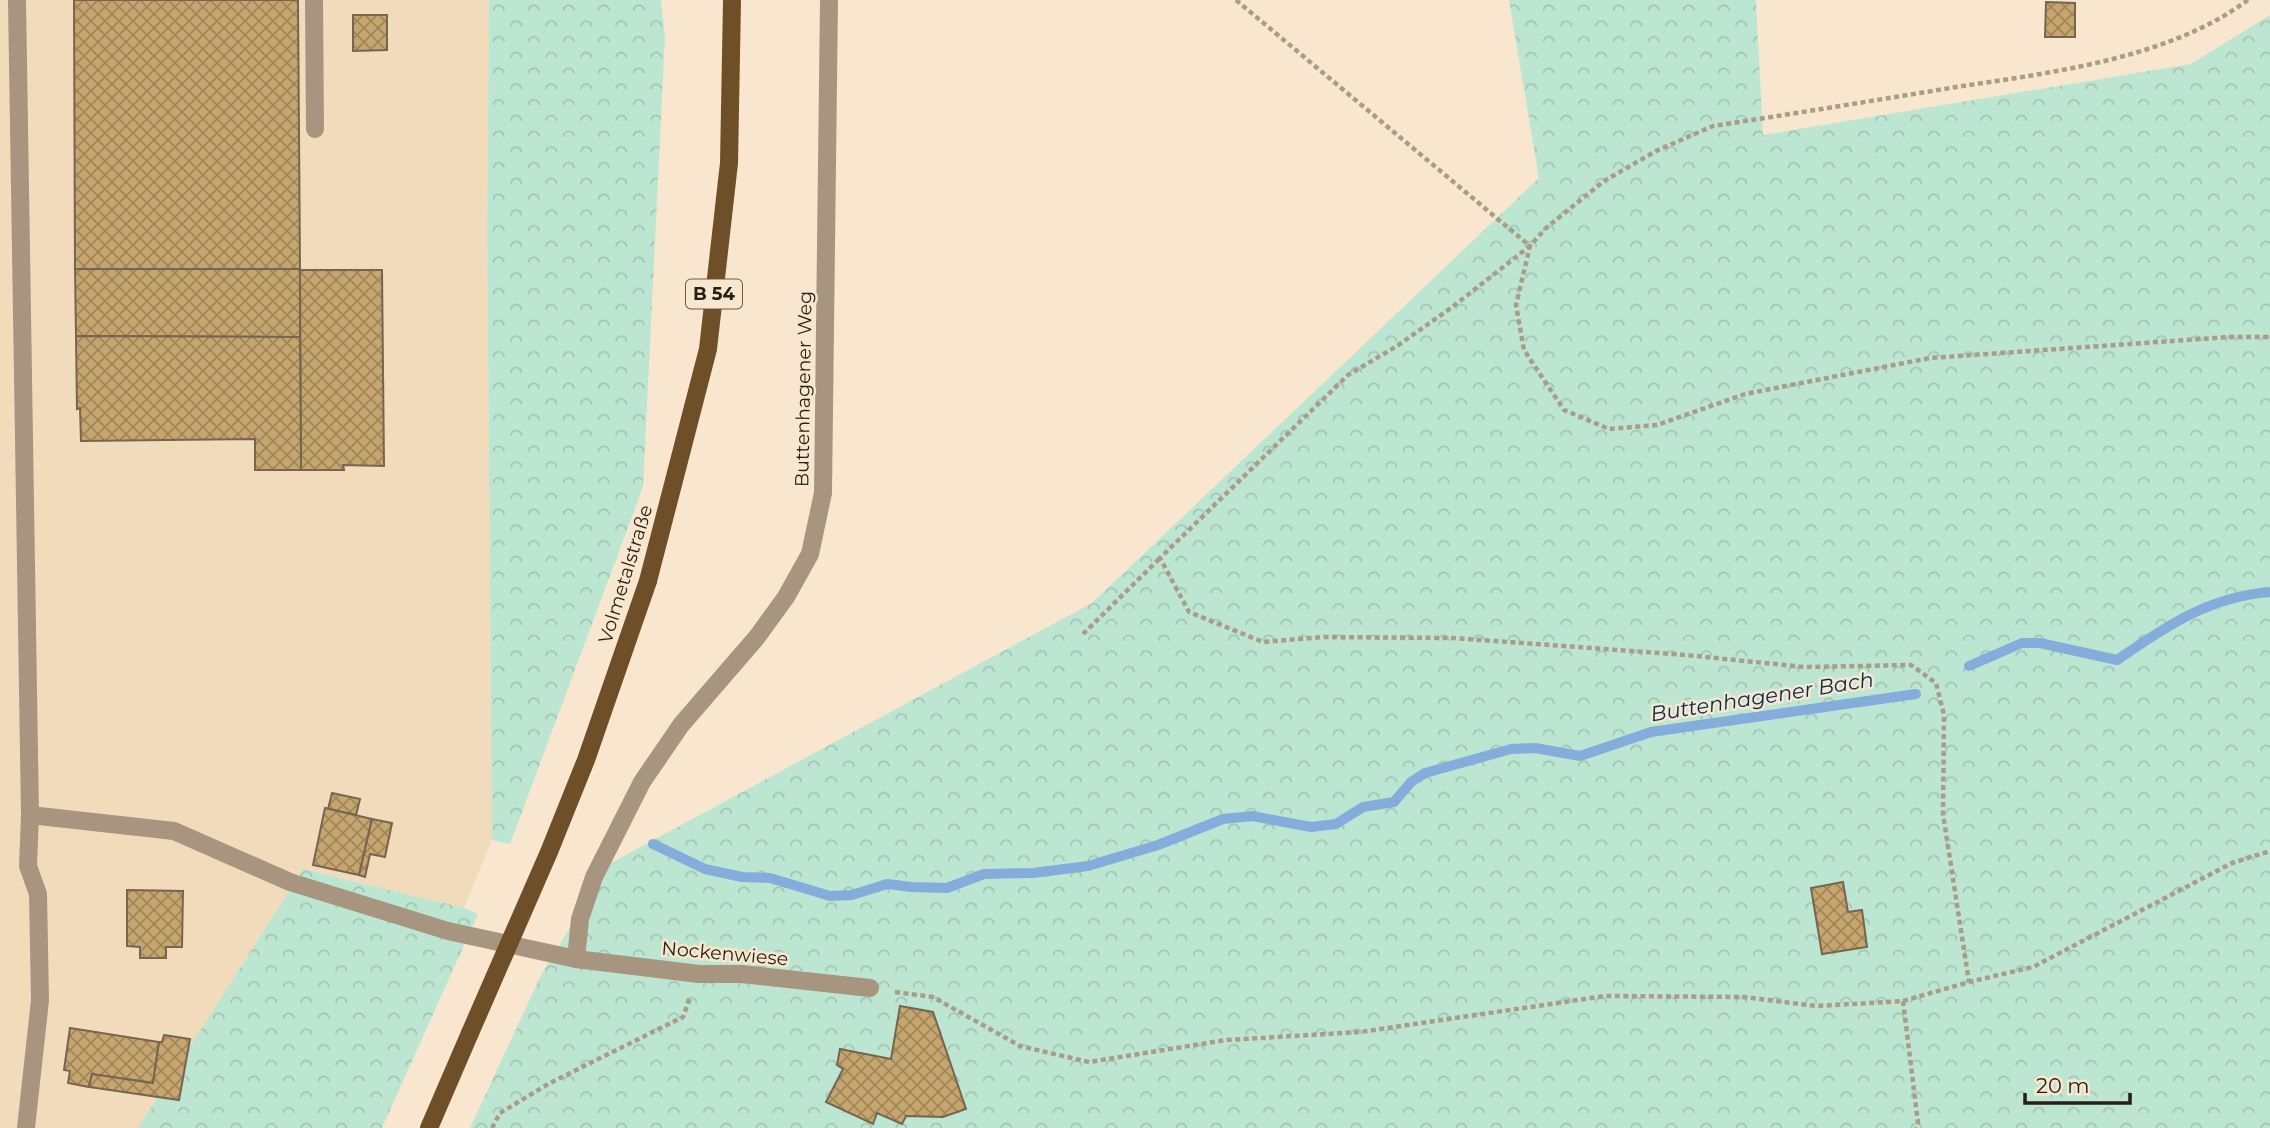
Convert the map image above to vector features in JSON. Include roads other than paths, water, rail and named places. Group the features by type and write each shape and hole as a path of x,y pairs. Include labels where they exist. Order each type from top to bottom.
{"main road":[{"name":"Volmetalstraße","path":"429,1128 586,760 648,581 708,348 729,163 732,0"}],"street":[{"path":"17,0 30,815 28,866 38,894 40,1000 26,1128"},
{"path":"314,0 315,129"},
{"name":"Buttenhagener Weg","path":"576,959 580,919 594,877 642,782 681,725 757,637 786,597 810,554 823,493 829,0"},
{"name":"Nockenwiese","path":"30,815 174,831 290,882 448,931 576,959 699,975 742,974 870,989"}],"waterway":[{"name":"Buttenhagener Bach","path":"1969,666 2022,643 2040,643 2117,660 2189,615 2227,600 2270,592"},
{"name":"Buttenhagener Bach","path":"653,844 705,869 742,877 770,878 830,896 852,895 887,884 947,888 984,874 1033,873 1088,866 1158,845 1223,819 1252,816 1311,827 1336,824 1363,807 1394,802 1411,782 1425,773 1511,749 1535,748 1580,756 1651,732 1916,694"}]}
